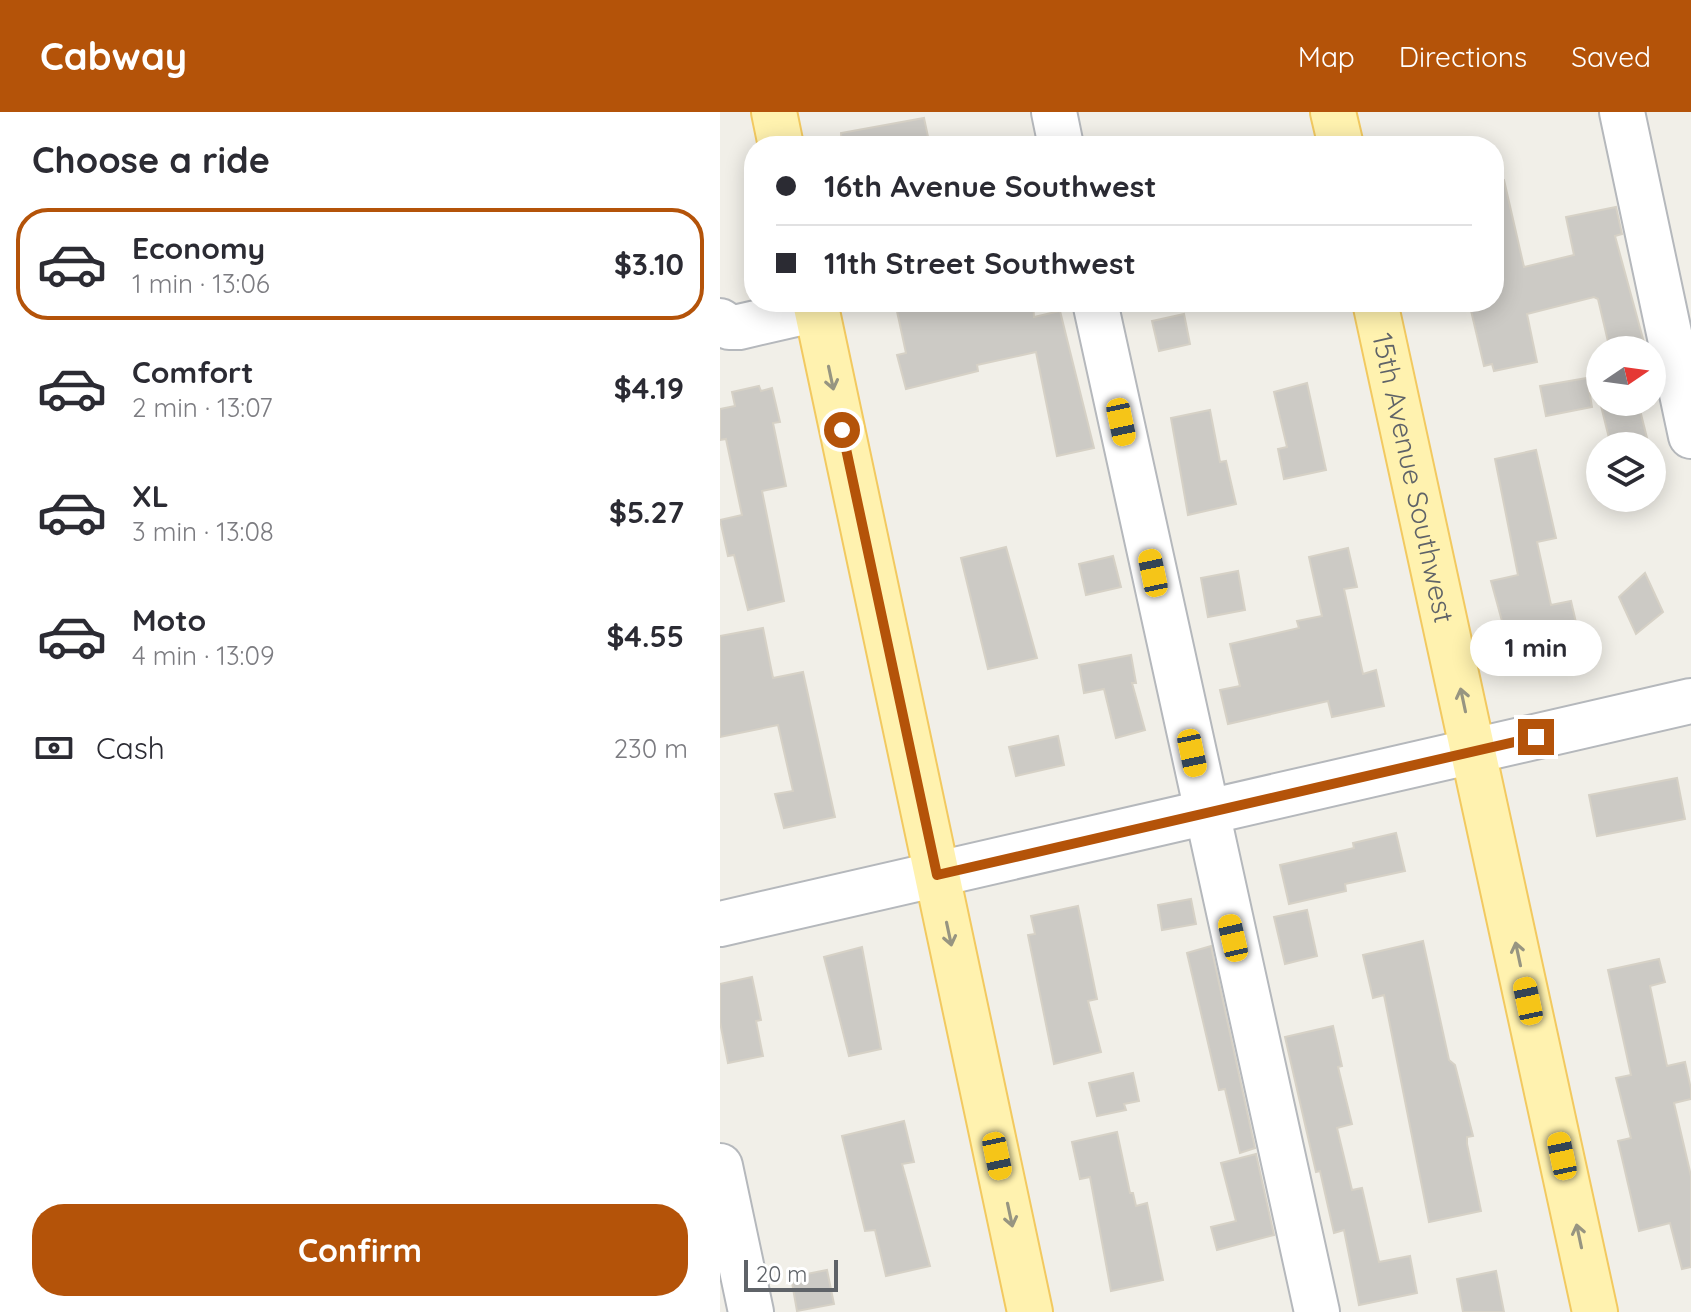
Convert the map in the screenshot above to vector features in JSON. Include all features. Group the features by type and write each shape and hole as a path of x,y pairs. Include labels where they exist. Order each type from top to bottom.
{"main road":[{"path":"774,112 779,136"},
{"path":"1333,112 1339,136"},
{"path":"817,312 1030,1312"},
{"name":"15th Avenue Southwest","path":"1377,312 1595,1312"}],"street":[{"path":"1054,112 1059,136"},
{"path":"1622,112 1691,436"},
{"path":"720,321 729,327 739,327 794,312"},
{"path":"1097,312 1317,1312"},
{"path":"720,924 1691,701"},
{"path":"720,1166 751,1312"}],"building":[{"path":"924,118 928,136 841,136 841,133"},
{"path":"1504,180 1524,267 1574,255 1566,217 1616,207 1622,234 1615,236 1642,336 1607,336 1598,299 1594,297 1527,314 1537,362 1494,371 1492,364 1484,366 1471,312 1504,312"},
{"path":"897,312 1034,312 1034,317 1060,312 1094,448 1057,456 1036,352 977,365 978,371 906,389 897,355 906,353"},
{"path":"1184,314 1190,344 1159,351 1152,321"},
{"path":"1586,378 1586,408 1546,416 1540,386"},
{"path":"1307,383 1326,470 1284,479 1278,449 1287,447 1274,392"},
{"path":"759,386 761,391 772,388 780,422 773,423 786,486 762,491 784,601 748,610 734,555 728,556 720,520 742,515 726,439 720,440 720,409 735,406 732,392"},
{"path":"1210,410 1220,462 1226,461 1236,504 1188,515 1171,418"},
{"path":"1604,416 1642,416 1646,432 1608,432"},
{"path":"1536,450 1556,538 1537,542 1551,605 1571,601 1584,657 1516,672 1491,581 1518,575 1495,459"},
{"path":"1006,547 1037,658 988,669 961,558"},
{"path":"1348,548 1357,587 1344,589 1363,674 1376,670 1384,706 1332,717 1328,701 1228,724 1220,690 1240,686 1230,644 1299,628 1297,621 1322,616 1309,557"},
{"path":"1113,556 1121,587 1086,595 1079,564"},
{"path":"1238,571 1245,610 1208,617 1201,578"},
{"path":"1645,573 1663,612 1636,634 1619,597"},
{"path":"763,628 773,678 803,672 835,817 784,828 775,794 793,791 778,725 720,737 720,636"},
{"path":"1131,655 1136,683 1132,683 1145,730 1116,738 1104,689 1084,693 1079,665"},
{"path":"1058,736 1064,765 1016,776 1009,747"},
{"path":"1677,778 1685,819 1597,836 1589,795"},
{"path":"1396,833 1405,871 1345,884 1346,891 1289,904 1280,865 1354,848 1353,843"},
{"path":"1191,899 1196,924 1162,930 1158,905"},
{"path":"1078,906 1097,999 1088,1001 1101,1052 1054,1064 1028,935 1035,934 1031,916"},
{"path":"1307,910 1317,956 1285,964 1274,917"},
{"path":"1423,941 1449,1060 1455,1065 1473,1136 1467,1137 1467,1144 1481,1211 1429,1222 1384,995 1373,998 1363,955"},
{"path":"1211,946 1255,1148 1240,1153 1225,1089 1219,1090 1187,953"},
{"path":"862,947 881,1049 849,1056 824,957"},
{"path":"1659,959 1665,982 1650,986 1667,1066 1685,1062 1691,1089 1691,1099 1674,1103 1691,1176 1691,1267 1682,1269 1670,1223 1639,1231 1618,1141 1631,1138 1616,1078 1631,1075 1608,970"},
{"path":"752,977 761,1020 756,1021 763,1056 728,1063 720,1022 720,984"},
{"path":"1333,1026 1342,1066 1338,1067 1352,1124 1337,1128 1352,1190 1362,1188 1379,1262 1410,1256 1417,1293 1359,1305 1344,1230 1334,1233 1320,1171 1316,1172 1285,1037"},
{"path":"1133,1073 1139,1101 1124,1104 1126,1110 1097,1116 1089,1083"},
{"path":"904,1121 914,1162 902,1164 930,1266 886,1276 875,1230 865,1231 842,1136"},
{"path":"1117,1132 1130,1193 1133,1193 1136,1206 1147,1203 1163,1280 1111,1291 1090,1177 1080,1179 1072,1142"},
{"path":"1256,1154 1274,1235 1217,1250 1211,1227 1236,1221 1221,1163"},
{"path":"827,1270 834,1304 797,1311 791,1277"},
{"path":"1496,1271 1504,1312 1463,1312 1457,1279"}],"route":[{"path":"842,430 937,875 1536,737"}]}
